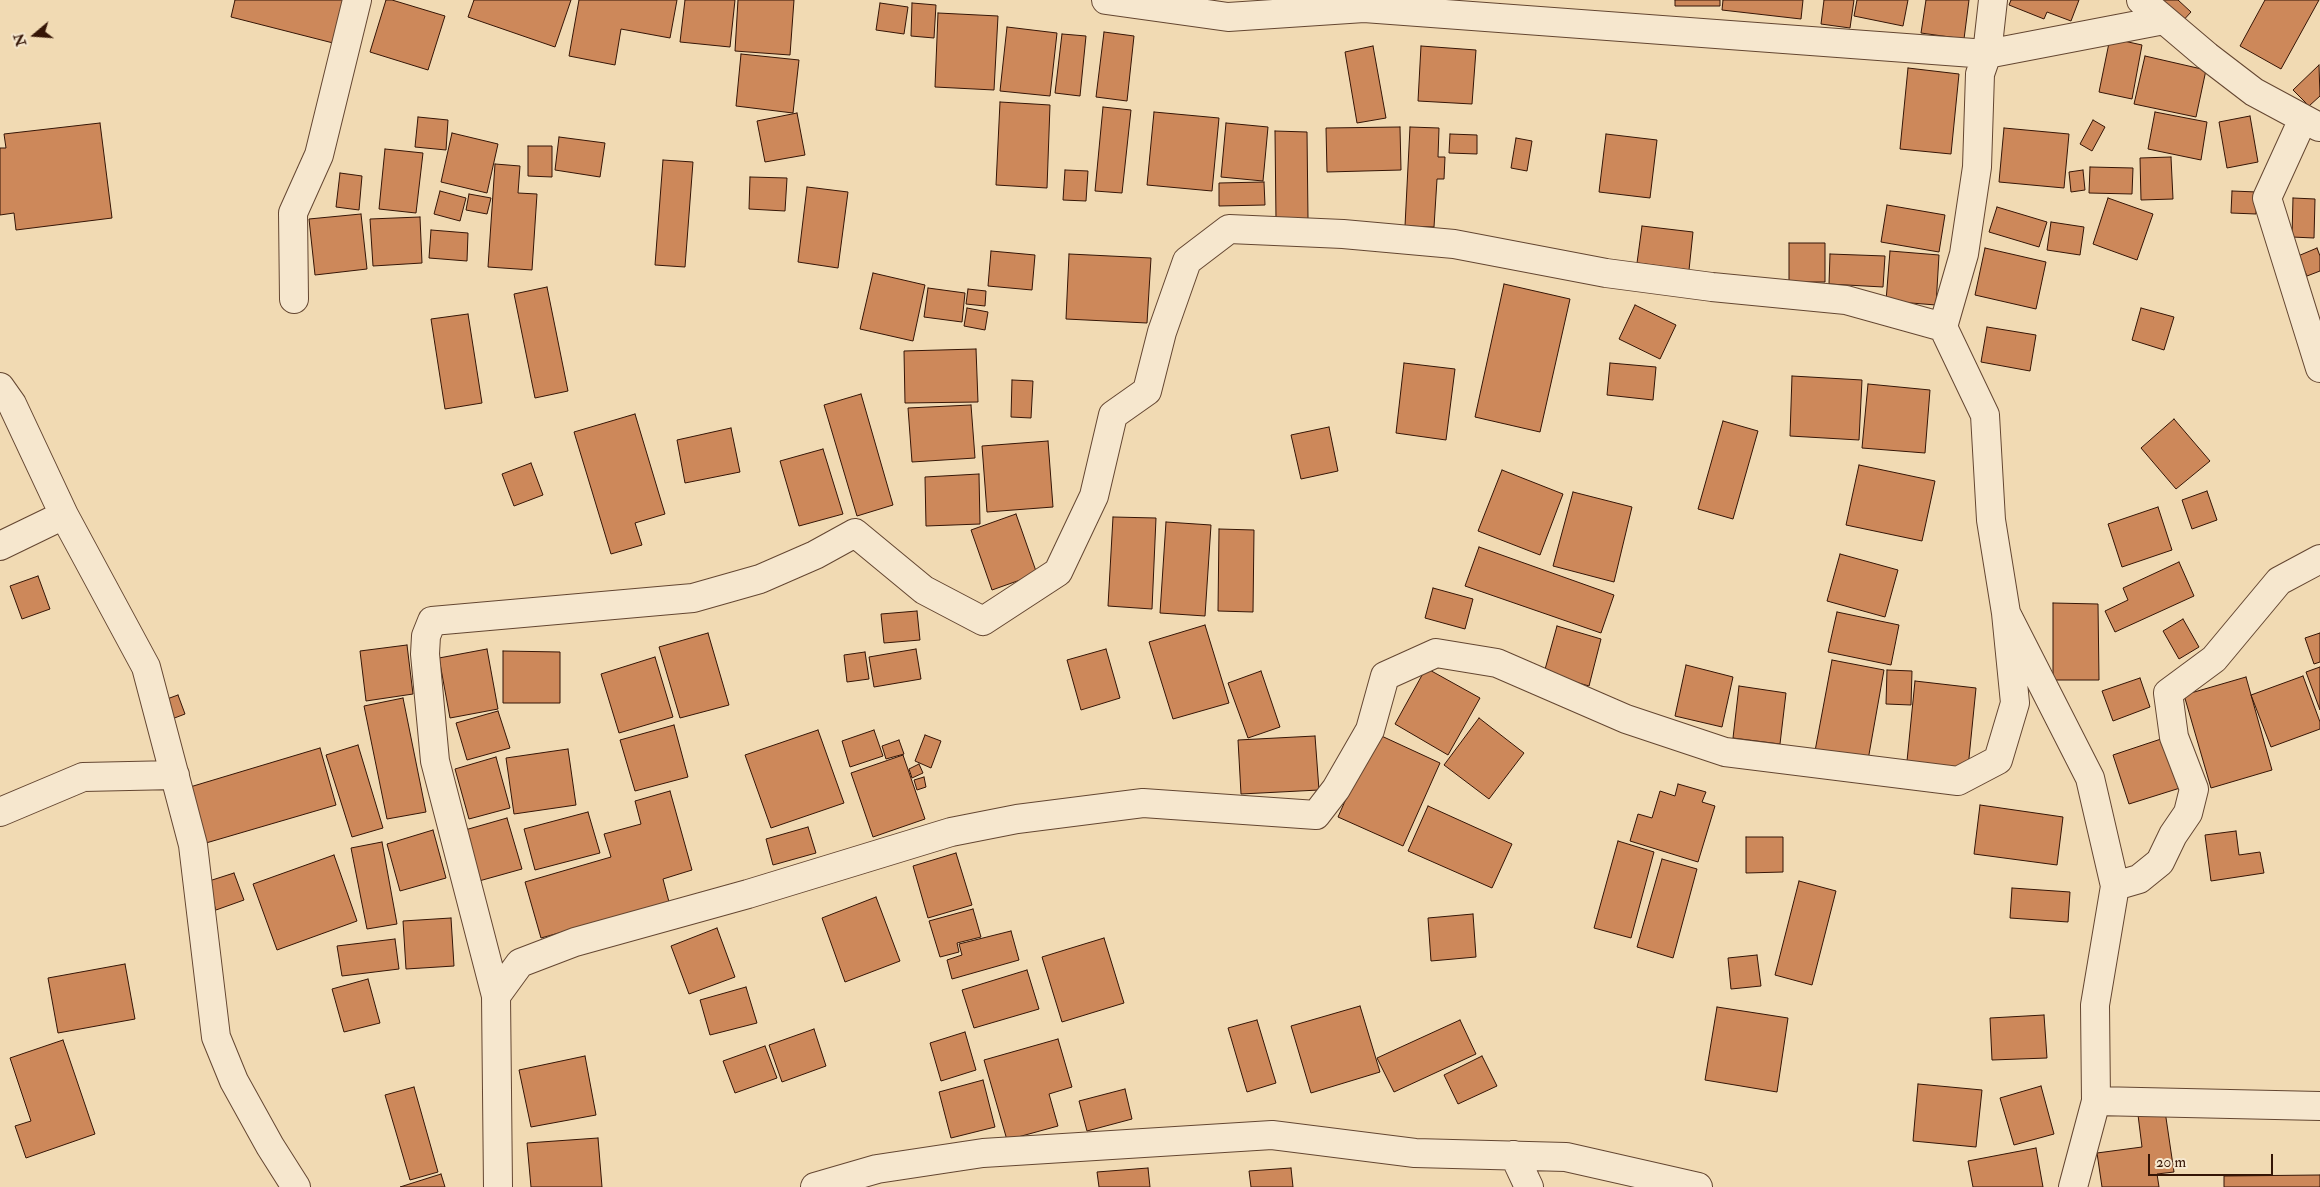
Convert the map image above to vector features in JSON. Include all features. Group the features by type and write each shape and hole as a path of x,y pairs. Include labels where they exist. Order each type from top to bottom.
{"street":[{"path":"294,299 293,213 318,155 357,0"},
{"path":"1106,0 1228,17 1364,8 1987,54 2164,20"},
{"path":"496,996 520,963 575,942 748,894 951,832 1018,819 1143,803 1316,815 1336,789 1370,730 1385,676 1436,653 1497,663 1626,719 1725,752 1958,781 1998,760 2015,703 2006,612 1991,520 1986,415 1943,327 1964,254 1977,167 1980,74 1987,54 1993,0"},
{"path":"2140,0 2254,92 2312,124 2267,198 2320,368"},
{"path":"498,1187 496,996 435,761 425,654 426,636 432,621 693,598 760,579 815,555 855,533 924,590 983,621 1058,572 1094,496 1113,415 1147,391 1162,332 1186,261 1229,228 1343,234 1454,244 1606,273 1846,300 1943,327"},
{"path":"0,387 12,404 64,515 146,667 193,845 216,1038 234,1081 270,1146 296,1187"},
{"path":"0,546 64,515"},
{"path":"2115,886 2139,879 2160,862 2173,835 2188,813 2194,789 2174,737 2168,693 2214,659 2279,582 2320,559"},
{"path":"2006,612 2090,778 2115,886 2096,1005 2096,1101 2073,1187"},
{"path":"0,812 84,777 175,775"},
{"path":"2096,1101 2320,1106"},
{"path":"815,1187 877,1169 983,1153 1272,1135 1416,1153 1566,1157 1698,1187"},
{"path":"1514,1155 1529,1187"}],"building":[{"path":"235,0 347,1 337,44 231,17"},
{"path":"386,0 392,0 445,16 428,70 370,52"},
{"path":"474,0 571,0 555,47 468,17"},
{"path":"579,0 677,0 670,38 621,29 615,65 569,56"},
{"path":"685,0 735,0 730,47 680,42"},
{"path":"738,0 794,0 790,55 735,51"},
{"path":"1675,0 1720,0 1720,6 1675,6"},
{"path":"1723,0 1803,0 1801,19 1722,10"},
{"path":"1824,0 1854,0 1850,28 1821,24"},
{"path":"1857,0 1908,0 1903,26 1854,16"},
{"path":"1926,0 1969,0 1964,39 1921,33"},
{"path":"2011,0 2079,0 2071,21 2047,12 2044,19 2009,5"},
{"path":"2154,0 2178,0 2191,12 2180,24"},
{"path":"2265,0 2319,0 2281,69 2240,46"},
{"path":"880,3 908,7 904,34 876,30"},
{"path":"912,3 936,5 934,38 911,36"},
{"path":"938,13 998,16 994,90 935,87"},
{"path":"1007,27 1057,33 1050,96 1000,91"},
{"path":"1104,32 1134,36 1127,101 1096,97"},
{"path":"1062,34 1086,36 1080,96 1055,93"},
{"path":"2110,38 2142,45 2132,99 2099,92"},
{"path":"1373,46 1386,118 1357,123 1345,52"},
{"path":"1421,46 1476,50 1472,104 1418,101"},
{"path":"741,54 799,60 793,113 736,106"},
{"path":"2145,56 2206,70 2196,117 2134,104"},
{"path":"2319,65 2320,96 2309,106 2293,90"},
{"path":"1908,68 1959,74 1951,154 1900,149"},
{"path":"1000,102 1050,105 1047,188 996,185"},
{"path":"1103,107 1131,110 1122,193 1095,191"},
{"path":"1154,112 1219,118 1212,191 1147,185"},
{"path":"2155,112 2207,122 2201,160 2148,149"},
{"path":"797,113 805,155 765,162 757,121"},
{"path":"2250,116 2258,162 2227,168 2219,122"},
{"path":"418,117 448,120 446,150 415,147"},
{"path":"2093,120 2105,127 2092,151 2080,144"},
{"path":"100,123 112,218 16,230 14,213 0,215 0,148 6,148 4,134"},
{"path":"1226,123 1268,127 1263,181 1221,177"},
{"path":"1400,127 1401,170 1327,172 1326,128"},
{"path":"1410,127 1439,128 1438,157 1445,157 1444,179 1437,179 1434,227 1405,226"},
{"path":"2004,128 2069,134 2064,188 1999,182"},
{"path":"1275,131 1307,132 1308,219 1276,220"},
{"path":"452,133 498,144 487,193 441,182"},
{"path":"1450,134 1477,135 1477,154 1449,153"},
{"path":"1606,134 1657,140 1650,198 1599,192"},
{"path":"559,137 605,143 600,177 555,170"},
{"path":"1516,138 1532,141 1527,171 1511,168"},
{"path":"528,146 552,146 552,177 528,176"},
{"path":"385,149 423,153 416,213 379,209"},
{"path":"2171,157 2173,199 2141,200 2140,158"},
{"path":"663,160 693,162 685,267 655,265"},
{"path":"495,164 520,166 518,193 537,194 532,270 488,267"},
{"path":"2090,167 2133,168 2132,194 2089,193"},
{"path":"1065,170 1088,171 1086,201 1063,200"},
{"path":"2083,170 2085,190 2071,192 2069,172"},
{"path":"340,173 362,176 359,210 336,207"},
{"path":"750,177 787,178 785,211 749,209"},
{"path":"1264,182 1265,205 1219,206 1219,183"},
{"path":"807,187 848,192 838,268 798,262"},
{"path":"440,191 466,198 460,221 434,214"},
{"path":"2232,191 2257,192 2256,214 2231,213"},
{"path":"469,194 491,198 487,214 466,210"},
{"path":"2108,198 2153,214 2137,260 2093,244"},
{"path":"2293,198 2315,199 2314,238 2292,237"},
{"path":"1887,205 1945,215 1939,252 1881,242"},
{"path":"1997,207 2047,222 2039,247 1989,232"},
{"path":"361,214 367,269 315,275 309,219"},
{"path":"420,217 422,263 373,266 370,219"},
{"path":"2051,222 2084,227 2080,255 2047,250"},
{"path":"1642,226 1693,232 1689,270 1637,263"},
{"path":"431,230 468,233 467,261 429,258"},
{"path":"1789,243 1825,243 1825,282 1789,282"},
{"path":"1985,248 2046,262 2036,309 1975,295"},
{"path":"2317,248 2320,256 2320,271 2307,276 2298,256"},
{"path":"991,251 1035,255 1032,290 988,286"},
{"path":"1890,251 1939,255 1936,305 1886,301"},
{"path":"1069,254 1151,258 1147,323 1066,319"},
{"path":"1830,254 1885,256 1883,287 1829,284"},
{"path":"873,273 925,285 913,341 860,329"},
{"path":"1504,284 1570,299 1540,432 1475,417"},
{"path":"547,287 568,391 535,398 514,294"},
{"path":"928,288 965,293 962,322 924,317"},
{"path":"968,289 986,291 985,306 966,304"},
{"path":"1635,305 1676,325 1660,359 1619,339"},
{"path":"967,308 988,312 985,330 964,326"},
{"path":"2141,308 2174,317 2164,350 2132,340"},
{"path":"468,314 482,403 445,409 431,319"},
{"path":"1987,327 2036,335 2030,371 1981,362"},
{"path":"976,349 978,402 905,403 904,351"},
{"path":"1404,363 1455,369 1446,440 1396,433"},
{"path":"1610,363 1656,367 1653,400 1607,395"},
{"path":"1792,376 1862,380 1859,440 1790,436"},
{"path":"1012,380 1033,381 1031,418 1011,417"},
{"path":"1868,384 1930,390 1925,453 1862,448"},
{"path":"861,394 893,505 857,516 824,405"},
{"path":"971,405 975,458 912,462 908,408"},
{"path":"635,414 665,514 635,523 642,545 611,554 574,432"},
{"path":"2174,419 2210,461 2176,489 2141,448"},
{"path":"1723,421 1758,431 1733,519 1698,509"},
{"path":"1329,427 1338,471 1301,479 1291,435"},
{"path":"731,428 740,472 685,483 677,440"},
{"path":"1048,441 1053,507 987,512 982,446"},
{"path":"823,449 843,514 799,526 780,461"},
{"path":"531,463 543,495 514,506 502,474"},
{"path":"1859,465 1935,481 1922,541 1846,525"},
{"path":"1502,470 1563,494 1540,555 1478,531"},
{"path":"979,474 980,524 926,526 925,477"},
{"path":"2207,491 2217,520 2192,529 2182,500"},
{"path":"1573,492 1632,507 1614,582 1553,566"},
{"path":"2158,507 2172,550 2122,567 2108,524"},
{"path":"1016,514 1037,574 992,590 971,530"},
{"path":"1113,517 1156,518 1152,609 1108,606"},
{"path":"1166,522 1211,525 1205,616 1160,613"},
{"path":"1219,529 1254,530 1253,612 1218,611"},
{"path":"1479,547 1614,595 1601,633 1465,586"},
{"path":"1840,554 1898,570 1885,617 1827,601"},
{"path":"2179,562 2194,596 2115,632 2105,611 2128,600 2123,588"},
{"path":"38,576 50,609 22,619 10,586"},
{"path":"1433,588 1473,599 1465,629 1425,618"},
{"path":"2053,603 2098,604 2099,680 2053,680"},
{"path":"917,611 920,640 884,643 881,614"},
{"path":"1837,612 1899,625 1891,665 1828,652"},
{"path":"2183,619 2199,647 2179,659 2163,631"},
{"path":"1205,625 1229,703 1173,719 1149,642"},
{"path":"1557,626 1601,639 1589,686 1544,673"},
{"path":"708,633 729,705 680,718 659,647"},
{"path":"2320,633 2320,662 2314,664 2305,638"},
{"path":"407,645 413,694 366,701 360,651"},
{"path":"487,649 498,709 450,718 439,658"},
{"path":"916,649 921,679 874,687 869,657"},
{"path":"1106,649 1120,698 1081,710 1067,660"},
{"path":"503,651 560,652 560,703 503,703"},
{"path":"865,652 869,679 847,682 844,655"},
{"path":"655,657 673,717 619,733 601,674"},
{"path":"1832,660 1884,670 1868,760 1815,751"},
{"path":"1686,665 1733,677 1722,727 1675,716"},
{"path":"2320,667 2320,710 2306,672"},
{"path":"1426,668 1480,698 1448,755 1395,724"},
{"path":"1887,670 1912,671 1911,705 1886,704"},
{"path":"1261,671 1280,727 1248,738 1228,683"},
{"path":"2303,676 2320,722 2320,729 2271,747 2251,695"},
{"path":"2246,677 2272,770 2211,788 2184,695"},
{"path":"2140,678 2150,707 2113,721 2102,691"},
{"path":"1915,681 1976,688 1968,768 1907,761"},
{"path":"1739,686 1786,693 1780,744 1733,738"},
{"path":"178,695 185,714 164,722 156,703"},
{"path":"403,698 426,812 387,819 364,706"},
{"path":"498,711 510,748 467,760 456,723"},
{"path":"1479,718 1524,753 1489,799 1444,765"},
{"path":"674,725 688,777 635,791 620,740"},
{"path":"818,730 844,803 771,828 745,755"},
{"path":"874,730 883,756 850,767 842,741"},
{"path":"1375,733 1440,763 1403,846 1338,817"},
{"path":"925,735 941,741 931,768 915,761"},
{"path":"1315,736 1319,790 1241,794 1238,740"},
{"path":"2164,738 2180,788 2129,804 2113,755"},
{"path":"899,740 904,754 886,759 882,746"},
{"path":"358,745 383,828 352,837 326,755"},
{"path":"320,748 336,805 206,843 190,787"},
{"path":"568,749 576,805 514,814 506,758"},
{"path":"903,755 925,819 873,837 851,773"},
{"path":"496,757 510,808 469,819 455,769"},
{"path":"919,764 923,773 912,778 909,769"},
{"path":"924,777 926,787 917,790 914,780"},
{"path":"1678,784 1706,792 1702,802 1715,806 1698,862 1630,841 1638,814 1652,818 1660,791 1675,796"},
{"path":"670,791 692,870 663,879 669,902 541,938 525,882 611,857 604,834 641,824 635,801"},
{"path":"1980,805 2063,817 2057,865 1974,854"},
{"path":"1428,806 1512,844 1492,888 1408,851"},
{"path":"588,812 600,853 535,870 524,829"},
{"path":"507,818 522,869 479,881 465,830"},
{"path":"808,827 816,853 773,865 766,839"},
{"path":"433,830 446,878 400,891 387,844"},
{"path":"2236,831 2239,855 2260,852 2264,873 2211,881 2205,835"},
{"path":"1746,837 1783,837 1783,872 1746,873"},
{"path":"1618,841 1654,852 1631,938 1594,928"},
{"path":"382,842 397,924 367,929 351,848"},
{"path":"956,853 972,905 928,918 913,866"},
{"path":"334,855 357,921 277,950 253,884"},
{"path":"1662,859 1697,869 1673,958 1637,947"},
{"path":"234,873 244,900 216,910 206,882"},
{"path":"1799,881 1836,891 1812,985 1775,975"},
{"path":"2012,888 2070,892 2068,922 2010,918"},
{"path":"876,897 900,961 845,982 822,918"},
{"path":"973,909 981,937 957,943 959,952 940,957 929,921"},
{"path":"1473,914 1476,957 1431,961 1428,918"},
{"path":"451,918 454,966 406,969 403,921"},
{"path":"717,928 735,977 689,994 671,946"},
{"path":"1011,931 1019,960 952,979 947,960 962,955 959,944"},
{"path":"1104,938 1124,1003 1062,1022 1042,957"},
{"path":"395,939 399,969 342,976 337,946"},
{"path":"1757,955 1761,986 1731,989 1728,958"},
{"path":"125,964 135,1019 58,1033 48,978"},
{"path":"1027,970 1039,1009 974,1028 962,990"},
{"path":"368,979 380,1023 344,1032 332,989"},
{"path":"746,987 757,1023 710,1035 700,1000"},
{"path":"1360,1006 1380,1072 1311,1093 1291,1026"},
{"path":"1717,1007 1788,1018 1777,1092 1705,1080"},
{"path":"2044,1015 2047,1058 1992,1060 1990,1018"},
{"path":"1257,1020 1276,1083 1247,1092 1228,1028"},
{"path":"1460,1020 1476,1054 1394,1092 1377,1058"},
{"path":"814,1029 826,1066 782,1082 769,1045"},
{"path":"965,1032 976,1070 941,1081 930,1043"},
{"path":"1058,1039 1072,1087 1049,1094 1058,1126 1007,1140 984,1060"},
{"path":"63,1040 95,1134 26,1158 15,1126 31,1121 10,1058"},
{"path":"765,1046 777,1078 735,1093 723,1061"},
{"path":"585,1056 596,1115 531,1127 519,1070"},
{"path":"1482,1056 1497,1086 1458,1104 1444,1075"},
{"path":"983,1080 995,1127 951,1138 939,1092"},
{"path":"1918,1084 1982,1090 1976,1147 1913,1141"},
{"path":"2041,1086 2054,1134 2014,1145 2000,1098"},
{"path":"414,1087 438,1172 410,1180 385,1095"},
{"path":"1125,1089 1132,1119 1087,1131 1079,1101"},
{"path":"2165,1111 2174,1172 2157,1174 2159,1187 2102,1187 2097,1153 2142,1147 2138,1115"},
{"path":"598,1138 602,1187 531,1187 527,1143"},
{"path":"2036,1148 2043,1187 1973,1187 1968,1161"},
{"path":"1148,1168 1150,1187 1099,1187 1097,1172"},
{"path":"1291,1168 1293,1187 1251,1187 1249,1171"},
{"path":"441,1174 445,1187 400,1187"},
{"path":"2320,1175 2320,1187 2224,1187 2224,1176"}]}
